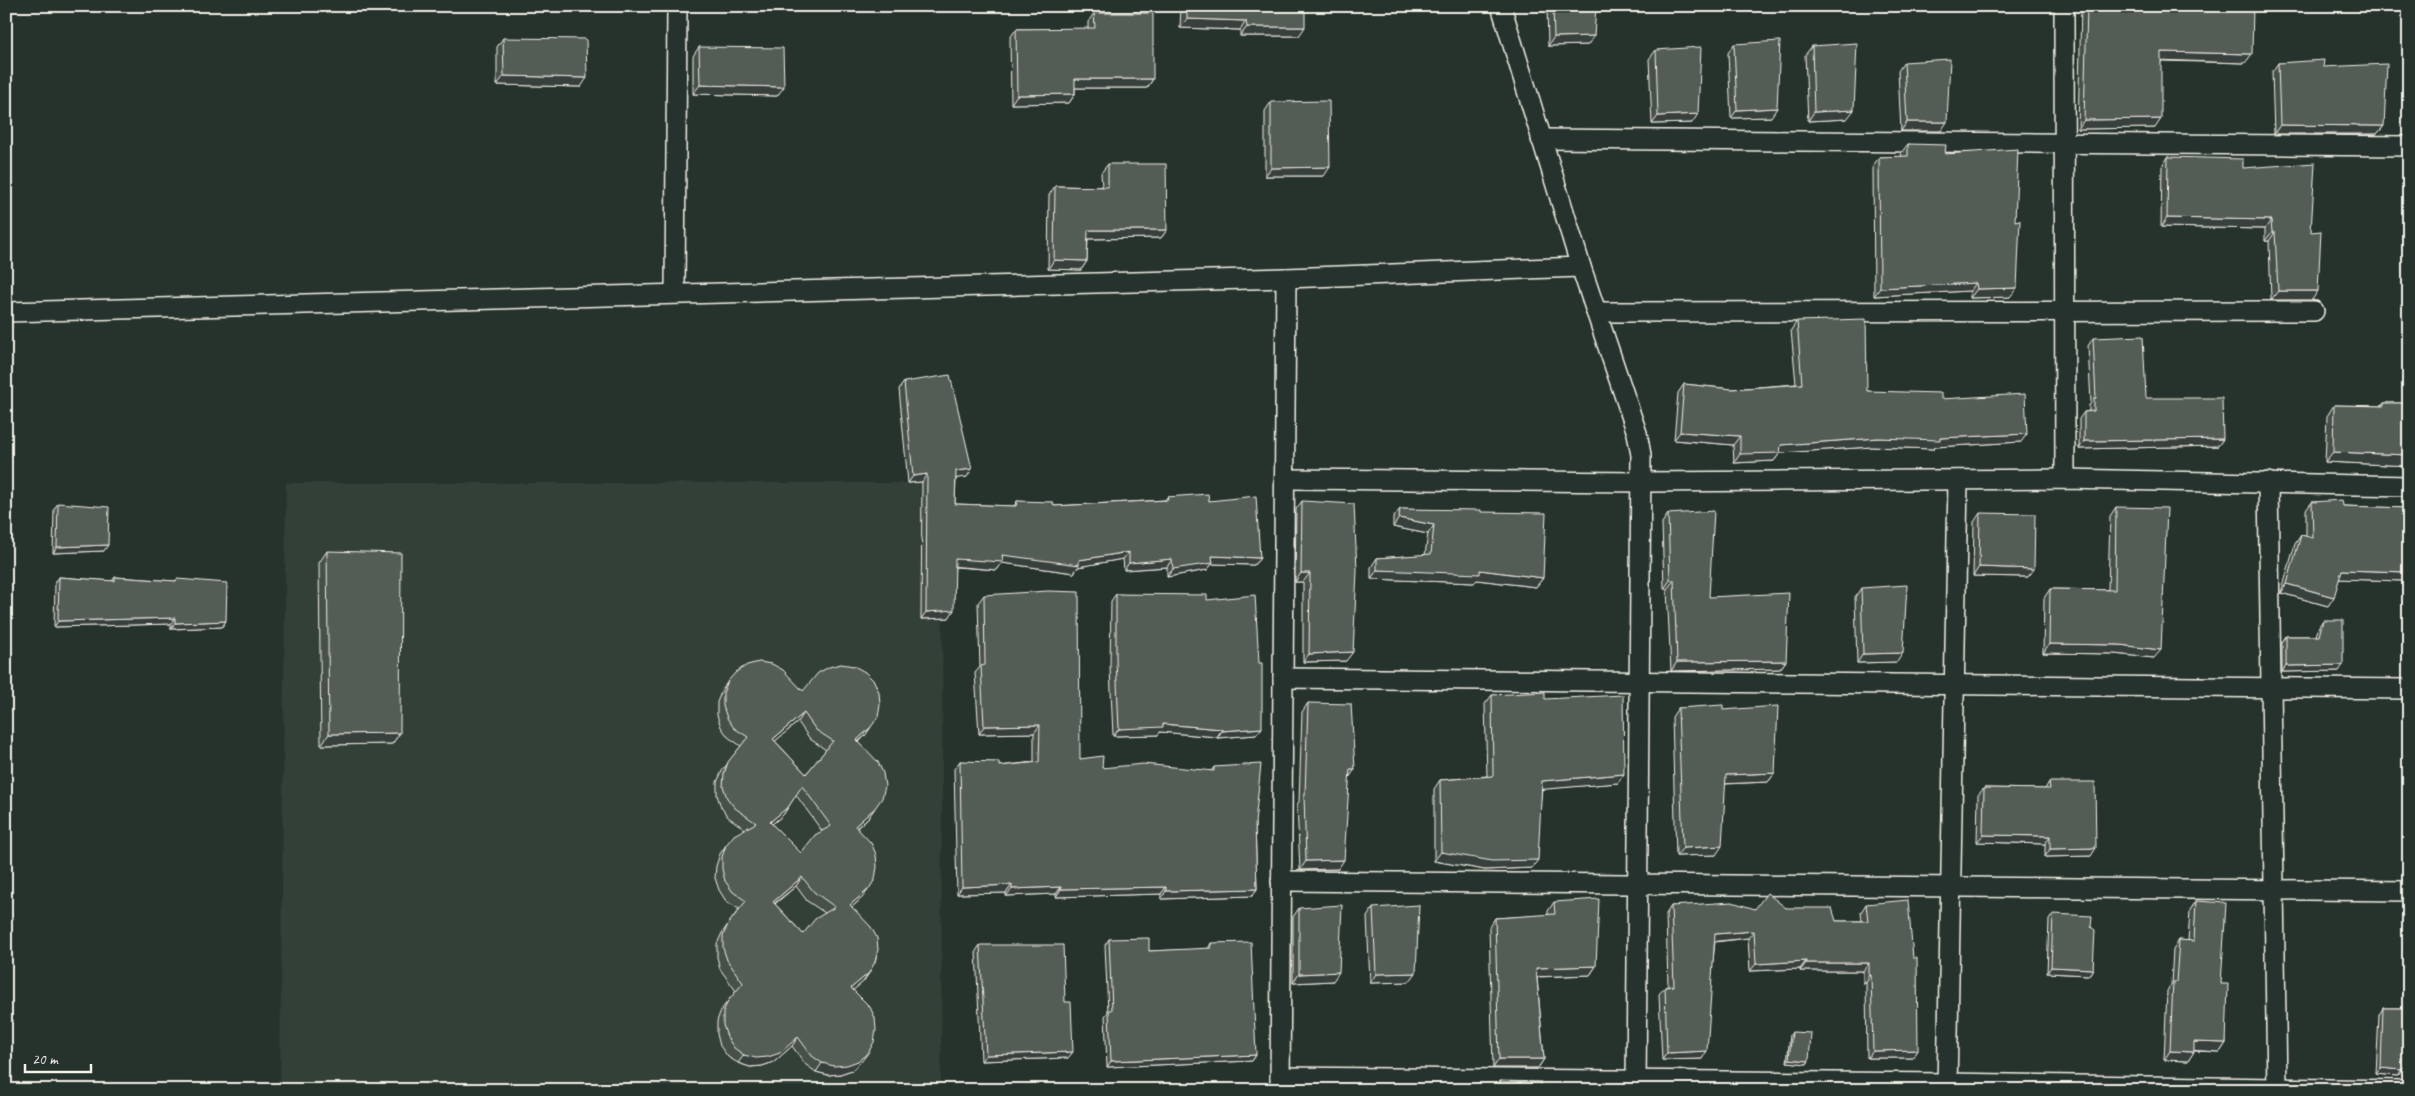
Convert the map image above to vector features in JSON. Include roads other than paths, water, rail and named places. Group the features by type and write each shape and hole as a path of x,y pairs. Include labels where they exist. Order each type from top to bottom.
{"street":[{"path":"675,293 677,6"},
{"path":"1501,6 1581,267 1637,433 1643,482 1636,1086"},
{"path":"2064,6 2065,479"},
{"path":"1541,139 2409,146"},
{"path":"6,312 1286,278 1581,267"},
{"path":"1286,278 1280,1083 2401,1090"},
{"path":"1596,312 2314,311"},
{"path":"1285,479 1643,482 2065,479 2409,486"},
{"path":"1947,1086 1958,480"},
{"path":"2268,482 2277,1089"},
{"path":"1283,678 2409,690"},
{"path":"1281,881 2409,891"}]}
